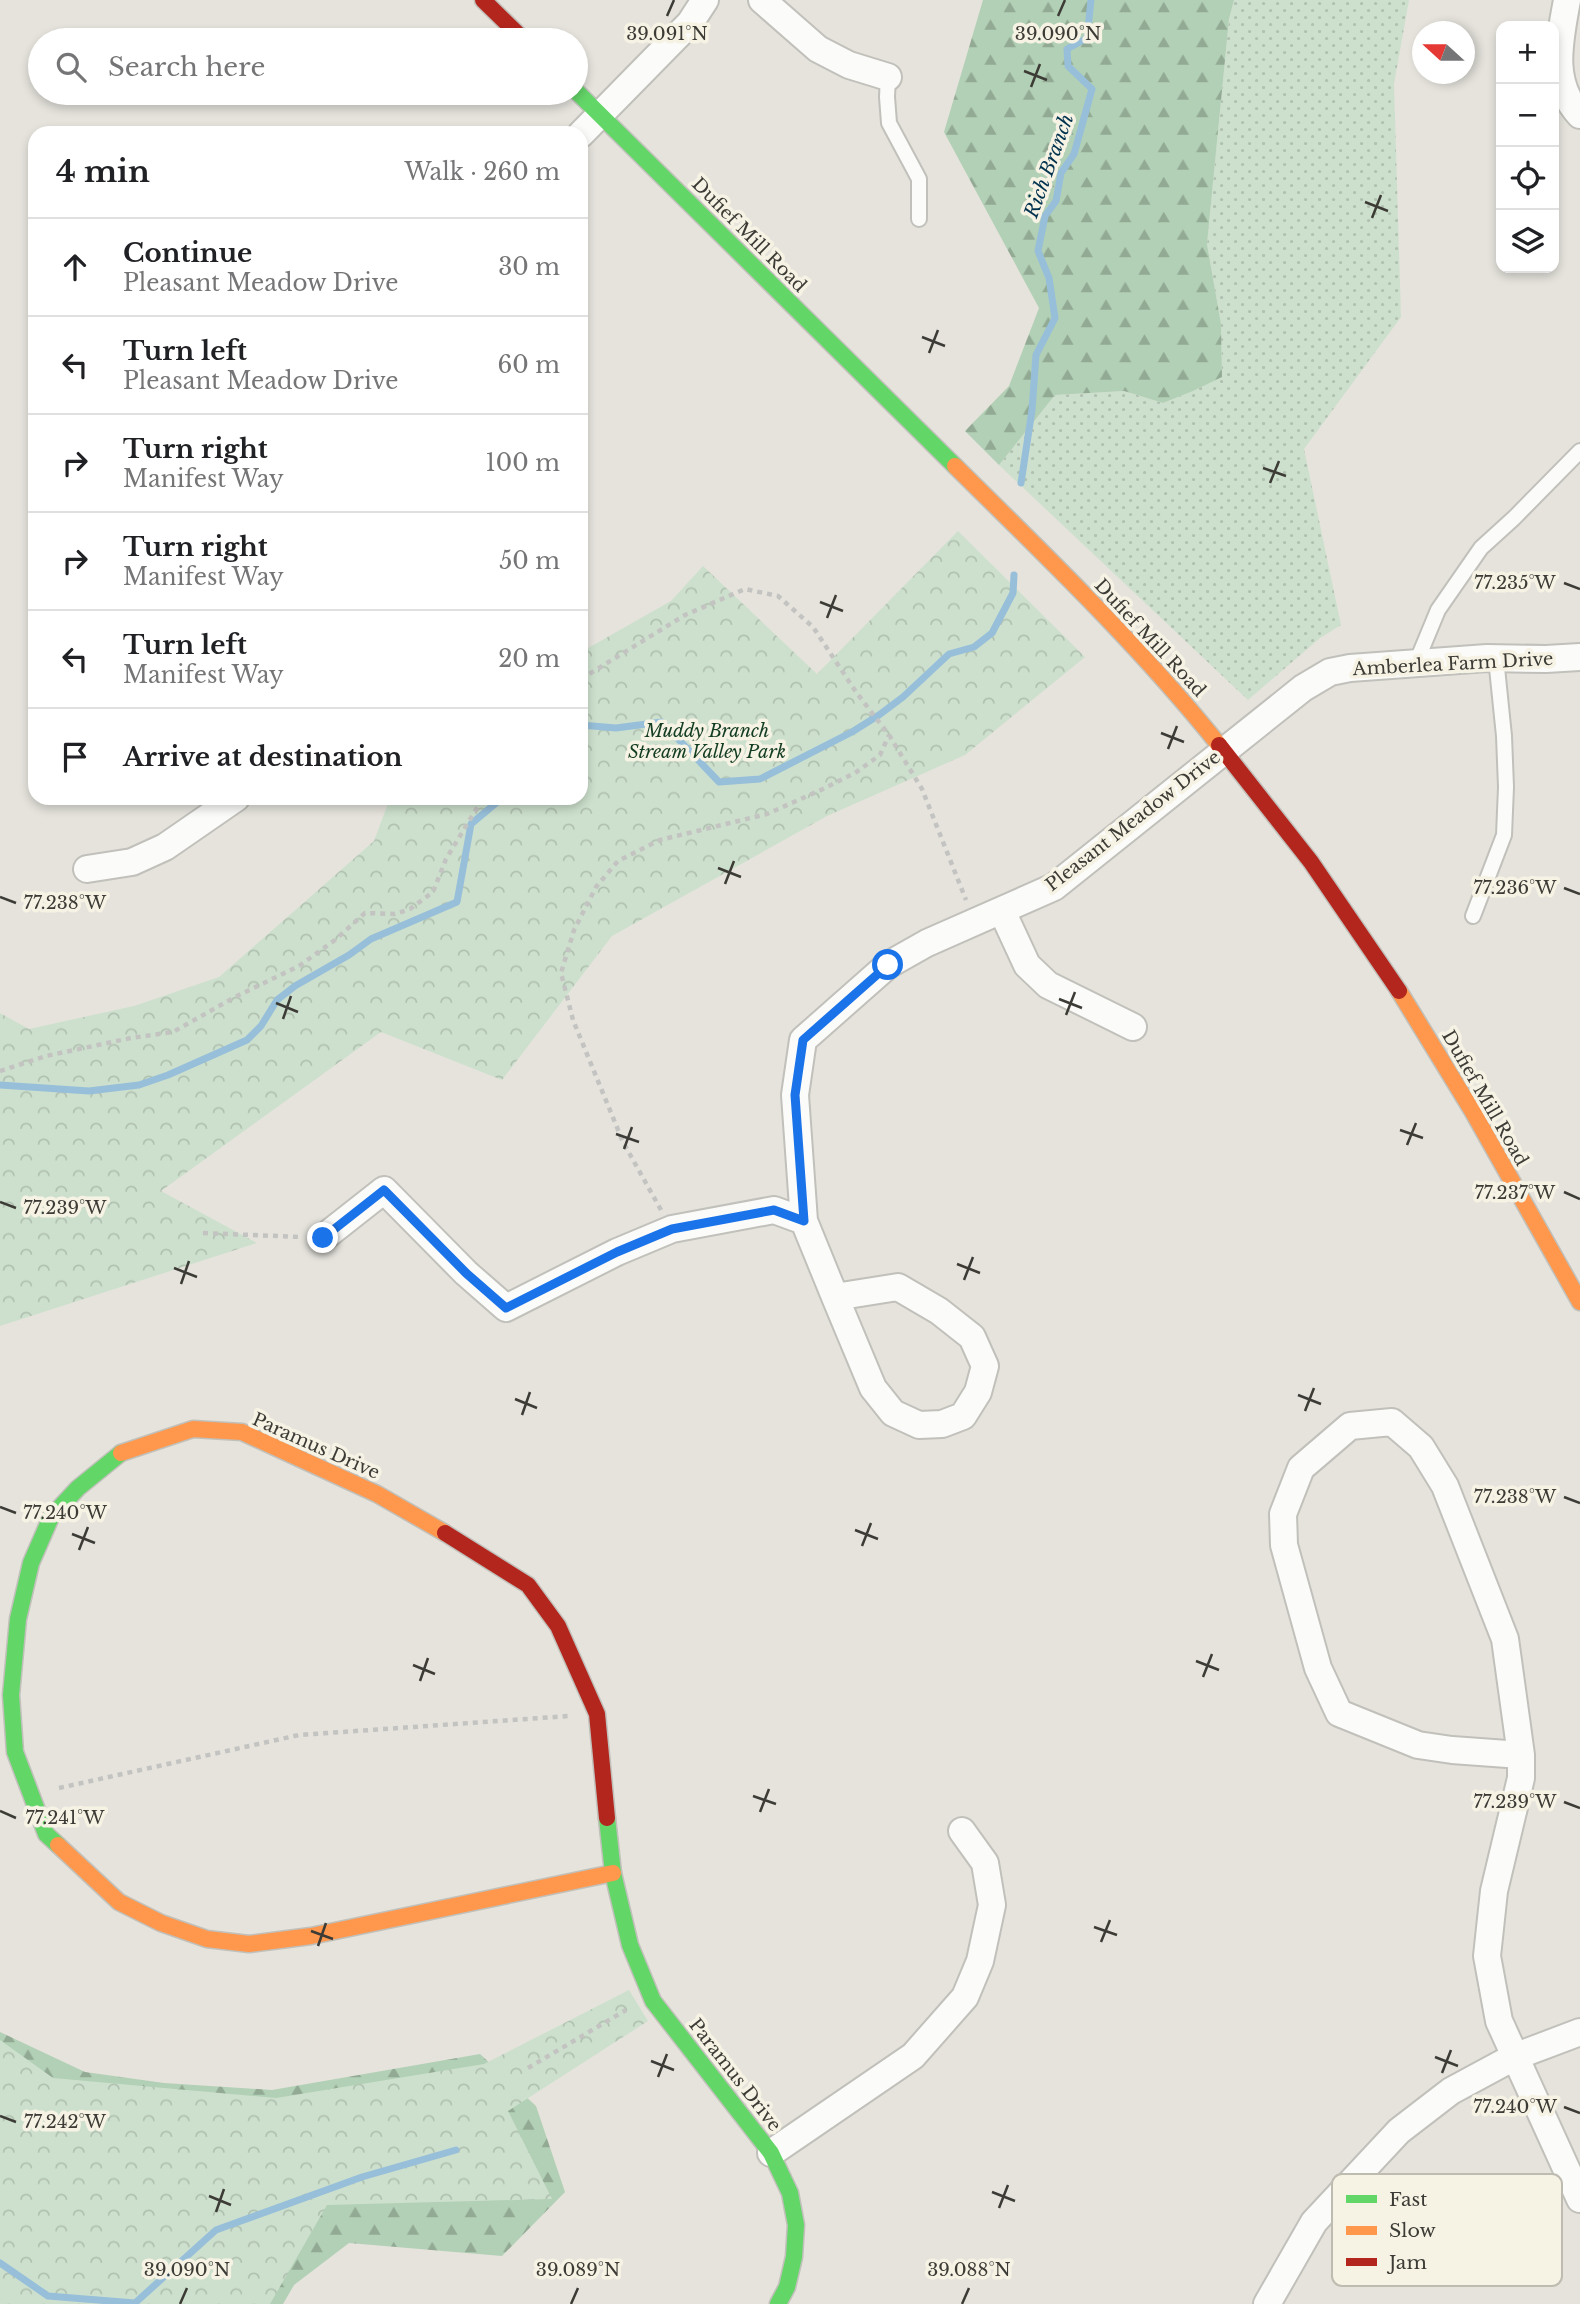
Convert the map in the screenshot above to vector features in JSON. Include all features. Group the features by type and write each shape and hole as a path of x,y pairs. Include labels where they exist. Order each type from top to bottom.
{"street":[{"path":"483,0 512,28"},
{"path":"588,127 690,23 705,0"},
{"path":"762,0 818,49 849,65 888,77"},
{"path":"1567,0 1558,53 1561,81 1580,115"},
{"name":"Dufief Mill Road","path":"588,104 1028,535 1224,748 1306,856 1405,1000 1580,1302"},
{"name":"Amberlea Farm Drive","path":"1224,748 1303,688 1330,672 1496,658 1580,657"},
{"name":"Pleasant Meadow Drive","path":"835,1297 898,1287 939,1311 972,1337 985,1366 978,1392 963,1416 942,1424 919,1425 892,1413 873,1388 835,1297 804,1221 795,1095 803,1040 888,965 927,943 1054,887 1224,748"},
{"path":"87,869 132,862 165,847 226,805"},
{"path":"1002,911 1027,965 1048,985 1133,1027"},
{"path":"323,1238 384,1190 466,1273 506,1308 617,1252 672,1229 774,1210 804,1221"},
{"path":"1521,1755 1418,1745 1339,1713 1318,1668 1283,1545 1283,1514 1301,1468 1350,1426 1392,1422 1421,1447 1445,1486 1505,1639 1521,1755 1521,1778 1494,1891 1487,1956 1499,2021 1580,2199"},
{"name":"Paramus Drive","path":"613,1873 311,1936 249,1944 207,1939 161,1923 119,1902 46,1834 15,1752 11,1695 21,1608 31,1563 51,1517 78,1488 118,1454 193,1429 242,1432 377,1494 528,1585 558,1626 597,1714 613,1873 630,1945 651,1995 771,2153 790,2193 796,2225 794,2257 787,2287 778,2304"},
{"path":"771,2153 913,2056 965,1997 980,1961 992,1905 985,1863 962,1831"},
{"path":"1359,2174 1399,2131 1451,2091 1514,2057 1580,2032"},
{"path":"1267,2304 1314,2222 1332,2203"}],"lane":[{"path":"888,77 889,123 919,179 919,219"},
{"path":"1416,663 1438,610 1481,548 1580,451"},
{"path":"1473,916 1504,835 1504,736 1496,658"}],"path":[{"path":"588,675 685,615 745,589 778,596 813,627 889,736 922,789 975,922"},
{"path":"672,1229 623,1142 572,1020 561,973 574,930 596,887 618,861 660,840 767,814 823,789 855,773 880,755 889,736"},
{"path":"0,1071 46,1056 173,1032 235,997 299,966 335,940 365,913 395,914 410,909 433,892 446,859 479,805"},
{"path":"203,1233 323,1238"},
{"path":"31,1794 299,1735 597,1714"},
{"path":"528,2068 651,1995"}],"green space":[{"path":"983,0 1234,0 1229,19 1207,244 1221,324 1222,377 1163,403 1124,391 1055,395 999,465 965,431 1009,386 1039,308 944,132"},
{"path":"1234,0 1409,0 1394,84 1401,317 1304,449 1341,625 1320,638 1248,700 999,465 1055,395 1124,391 1163,403 1222,376 1221,324 1207,244 1229,19"},
{"name":"Muddy Branch Stream Valley Park","path":"958,531 1085,657 965,755 827,816 612,936 502,1080 381,1032 161,1191 257,1243 0,1326 0,1013 29,1029 134,1006 219,977 374,841 387,805 588,805 588,648 671,601 703,566 817,674"},
{"path":"629,1990 648,2021 508,2111 552,2199 327,2205 270,2304 0,2304 0,2040 53,2078 276,2098 484,2064"},
{"path":"0,2032 85,2072 164,2083 272,2090 480,2054 536,2106 565,2192 502,2256 349,2243 294,2285 283,2304 0,2304"}],"waterway":[{"name":"Rich Branch","path":"1021,483 1032,410 1036,355 1055,318 1049,278 1038,251 1045,216 1056,201 1061,173 1074,154 1092,89 1068,66 1067,49 1087,38 1091,0"},
{"path":"588,726 616,728 662,722 719,782 760,779 852,732 903,697 949,654 974,647 992,633 1013,593 1014,575"},
{"path":"0,1085 89,1091 139,1085 247,1040 261,1026 277,1000 295,986 371,939 457,902 471,824 494,805"},
{"path":"0,2263 48,2296 135,2303 216,2230 362,2177 456,2150"}],"traffic: fast":[{"path":"588,103 955,466"},
{"path":"58,1845 46,1834 15,1752 11,1695 18,1619 31,1563 51,1517 78,1488 121,1453"},
{"path":"607,1818 613,1873 630,1945 653,2001 771,2153 790,2193 796,2225 794,2257 787,2287 778,2304"}],"traffic: slow":[{"path":"955,466 1124,636 1219,745"},
{"path":"1399,991 1473,1112 1580,1302"},
{"path":"121,1453 193,1429 242,1432 377,1494 445,1533"},
{"path":"58,1845 119,1902 161,1923 207,1939 249,1944 311,1936 613,1873"}],"traffic: jam":[{"path":"483,0 512,28"},
{"path":"1219,745 1311,862 1399,991"},
{"path":"445,1533 528,1585 558,1626 597,1714 607,1818"}],"route":[{"path":"323,1238 384,1190 466,1273 506,1308 617,1252 672,1229 774,1210 804,1221 795,1095 803,1040 888,965"}]}
